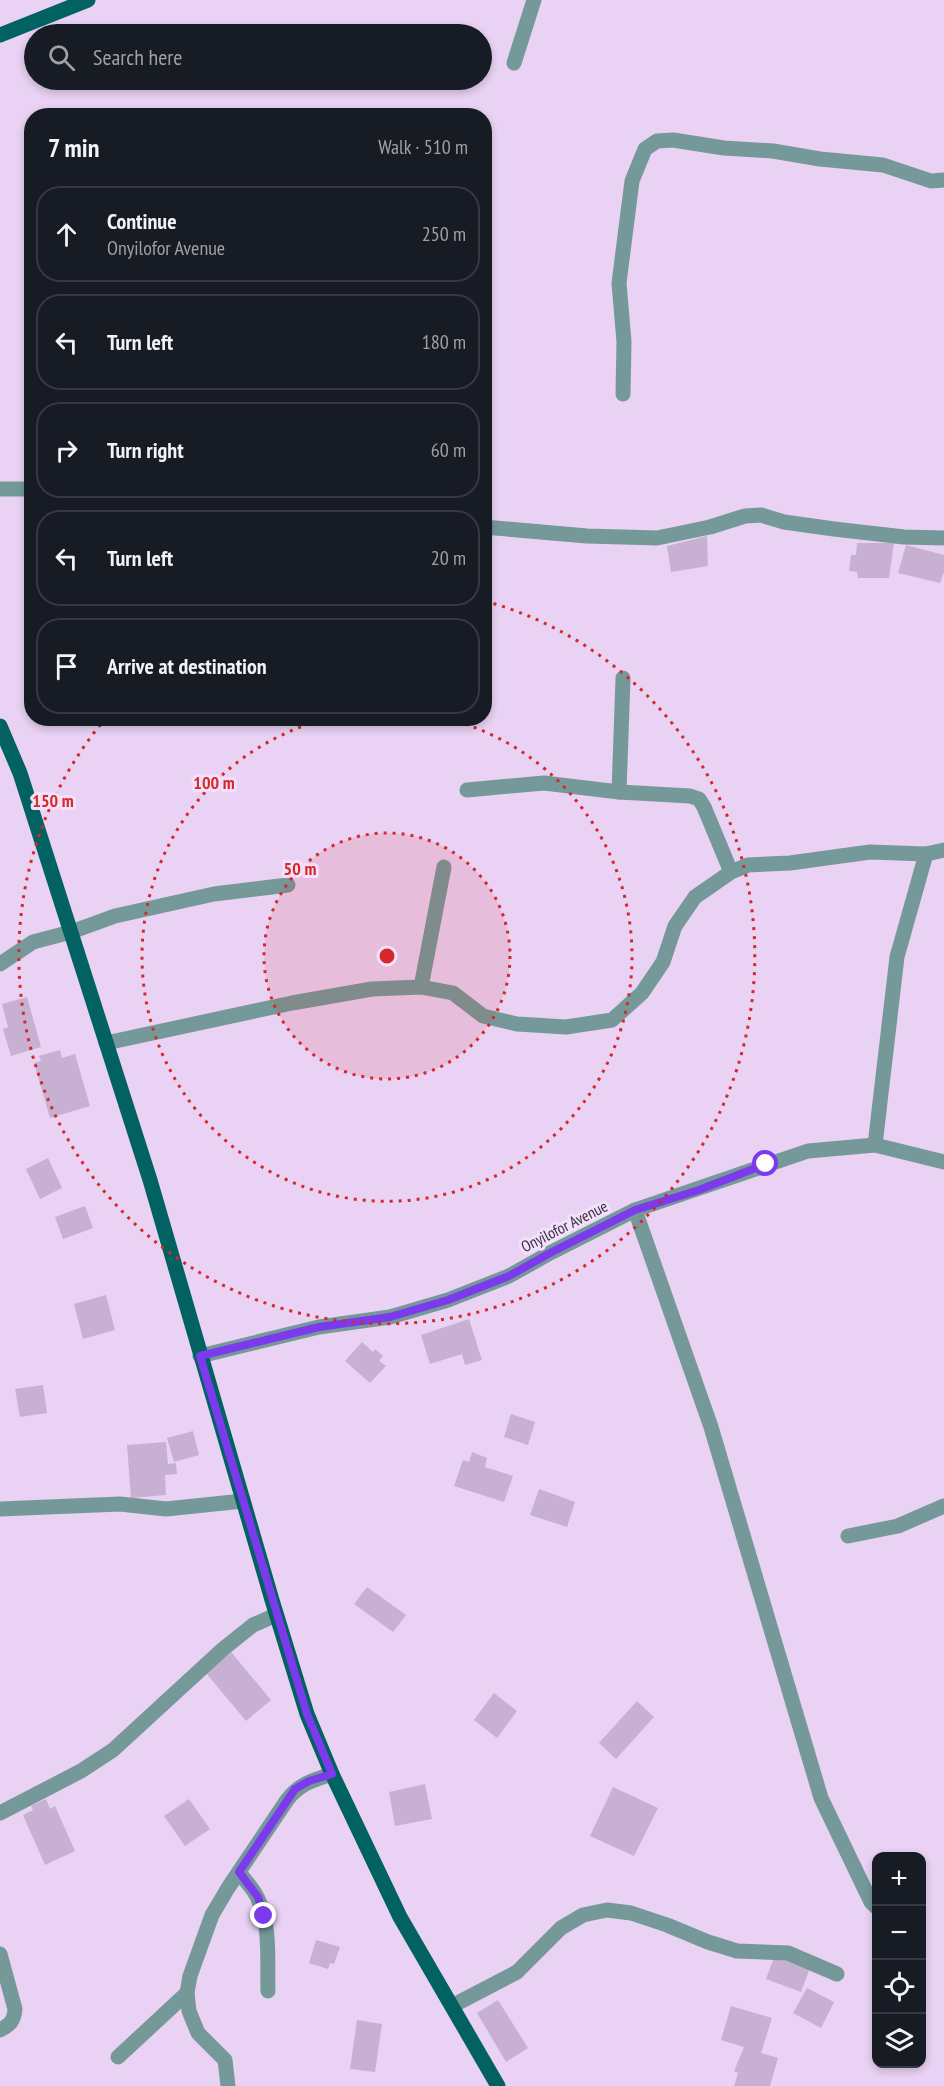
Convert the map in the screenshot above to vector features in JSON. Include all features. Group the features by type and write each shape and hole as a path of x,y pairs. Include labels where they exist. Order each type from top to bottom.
{"main road":[{"path":"28,24 88,0"},
{"path":"0,35 24,25"},
{"path":"0,726 20,773 150,1180 276,1615 307,1714 332,1774 399,1917 498,2086"}],"street":[{"path":"514,63 534,0"},
{"path":"623,394 624,342 619,283 632,181 645,149 657,141 672,140 724,148 773,151 820,159 883,165 931,181 944,180"},
{"path":"0,489 24,489"},
{"path":"492,528 587,536 657,538 710,527 745,516 761,515 784,522 834,530 904,537 944,538"},
{"path":"619,792 623,678"},
{"path":"467,790 544,783 619,792 690,796 699,800 704,807 731,872"},
{"path":"106,1043 292,1002 372,988 421,987 453,993 483,1016 517,1024 566,1027 612,1020 642,993 663,962 675,926 694,897 731,872 748,865 790,863 870,852 926,854 944,850"},
{"path":"875,1145 897,957 926,854"},
{"path":"421,987 444,867"},
{"path":"0,964 33,942 71,932 115,916 192,899 288,885"},
{"name":"Onyilofor Avenue","path":"200,1356 319,1327 390,1317 448,1300 509,1276 635,1210 807,1151 875,1145 944,1162"},
{"path":"635,1210 711,1427 821,1798 870,1902 874,1906"},
{"path":"0,1509 120,1504 165,1509 243,1501"},
{"path":"848,1536 898,1526 944,1506"},
{"path":"0,1813 81,1771 113,1750 253,1625 276,1615"},
{"path":"228,2086 225,2060 198,2033 189,2011 187,1993 190,1976 212,1915 295,1789 309,1781 332,1774"},
{"path":"239,1872 258,1897 264,1916 268,1991"},
{"path":"452,2006 517,1972 561,1928 583,1915 607,1910 631,1913 737,1951 788,1953 837,1974"},
{"path":"0,1954 15,2009 10,2025 0,2030"},
{"path":"118,2057 187,1993"}],"building":[{"path":"707,536 708,566 671,572 667,546"},
{"path":"857,543 894,543 889,578 858,578 857,572 849,571 851,555 856,555"},
{"path":"906,545 944,555 944,572 940,583 898,573"},
{"path":"27,997 41,1047 11,1056 3,1029 8,1027 2,1004"},
{"path":"60,1050 62,1058 75,1054 90,1106 50,1118 34,1063 41,1061 39,1056"},
{"path":"48,1158 62,1188 40,1199 26,1169"},
{"path":"85,1206 93,1228 63,1239 55,1217"},
{"path":"106,1295 115,1330 83,1339 74,1304"},
{"path":"469,1319 482,1360 465,1365 462,1354 430,1364 421,1335"},
{"path":"362,1342 373,1352 375,1349 383,1356 379,1361 386,1366 370,1383 345,1361"},
{"path":"43,1385 47,1413 20,1417 15,1389"},
{"path":"511,1414 535,1422 528,1445 504,1437"},
{"path":"193,1431 199,1455 174,1462 167,1438"},
{"path":"166,1442 168,1464 176,1463 177,1474 165,1475 166,1495 131,1498 127,1445"},
{"path":"472,1452 487,1458 485,1467 513,1476 504,1502 454,1486 463,1460 469,1462"},
{"path":"539,1489 575,1502 567,1527 530,1515"},
{"path":"367,1587 406,1615 393,1632 354,1604"},
{"path":"231,1652 271,1700 246,1721 206,1673"},
{"path":"494,1693 517,1711 497,1738 474,1720"},
{"path":"637,1701 654,1717 616,1759 599,1743"},
{"path":"425,1784 432,1819 395,1826 389,1792"},
{"path":"613,1787 658,1808 634,1856 590,1836"},
{"path":"46,1799 50,1809 55,1806 75,1851 45,1865 23,1815 33,1810 31,1806"},
{"path":"189,1799 210,1829 185,1846 164,1816"},
{"path":"316,1940 340,1947 334,1964 330,1963 328,1969 309,1963"},
{"path":"775,1955 810,1968 801,1992 766,1979"},
{"path":"807,1988 834,2002 821,2028 793,2013"},
{"path":"498,2000 528,2048 506,2062 477,2013"},
{"path":"731,2006 772,2018 761,2053 778,2058 770,2086 734,2086 738,2073 734,2071 744,2047 721,2040"},
{"path":"357,2020 382,2024 375,2072 350,2069"}],"route":[{"path":"264,1916 258,1897 239,1872 295,1789 309,1781 332,1774 307,1714 200,1356 319,1327 390,1317 448,1300 509,1276 635,1210 699,1190 766,1164"}]}
